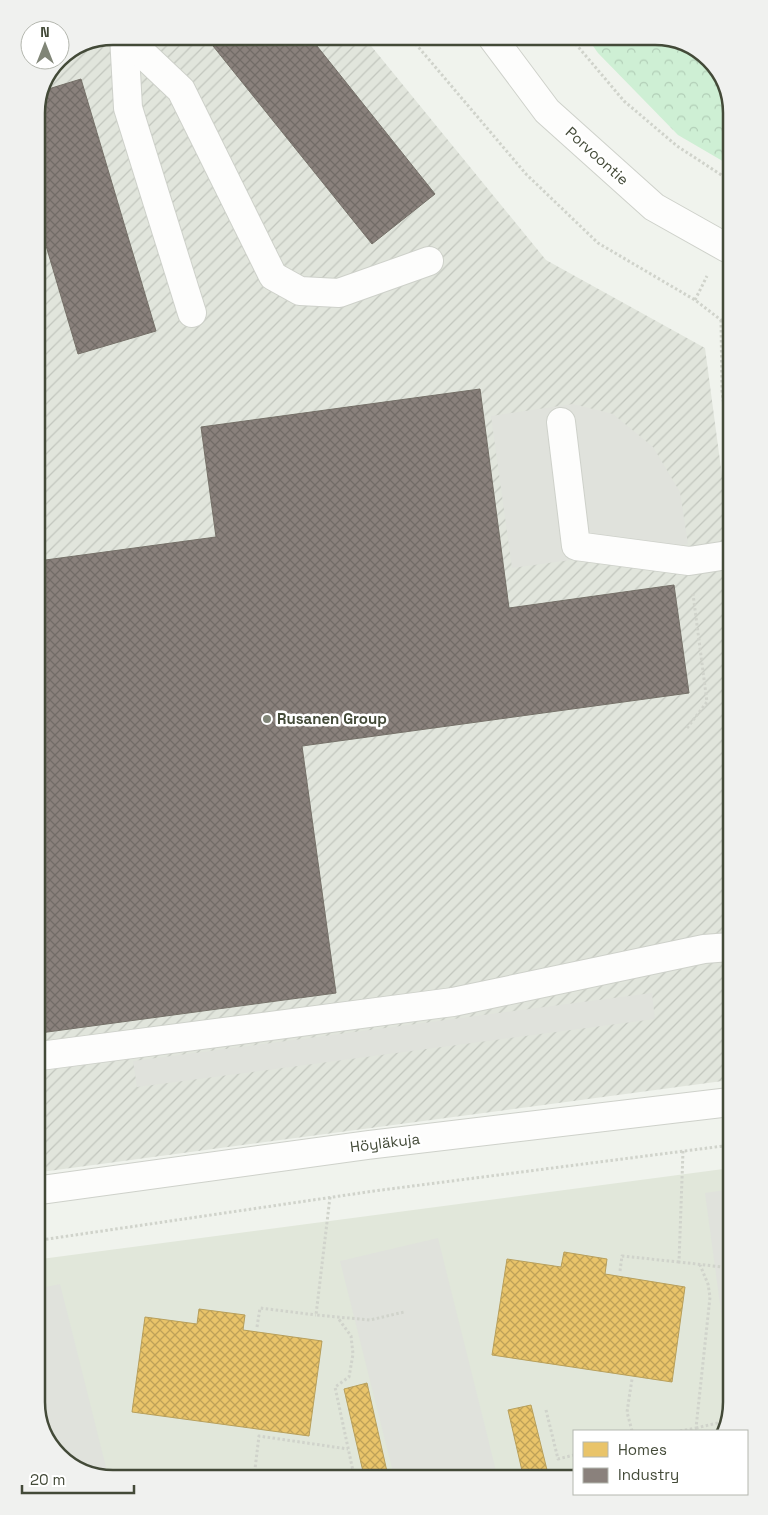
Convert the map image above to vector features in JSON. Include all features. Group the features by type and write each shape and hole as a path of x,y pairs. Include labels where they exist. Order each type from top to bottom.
{"street":[{"path":"125,45 128,108 192,313"},
{"path":"134,45 181,90 273,276 300,291 339,294 429,261"},
{"name":"Porvoontie","path":"498,45 547,111 646,200 654,207 723,246"},
{"path":"561,422 576,546 689,561 723,556"},
{"path":"45,1055 452,1002 704,950 723,948"},
{"name":"Höyläkuja","path":"45,1189 368,1145 723,1103"}],"path":[{"path":"417,45 526,174 598,243 695,300 721,320 723,399"},
{"path":"577,45 624,101 677,146 723,176"},
{"path":"687,728 707,702 689,561"},
{"path":"45,1239 330,1197 723,1146"},
{"path":"679,1262 683,1152"},
{"path":"316,1316 330,1197"},
{"path":"620,1271 622,1256 723,1267"},
{"path":"696,1428 710,1297 708,1284 700,1265"},
{"path":"257,1327 260,1308 316,1316 370,1320 404,1312"},
{"path":"338,1317 351,1336 353,1354 349,1377 335,1387 353,1470"},
{"path":"632,1379 627,1412 632,1430"},
{"path":"546,1410 558,1459 573,1455"},
{"path":"685,1430 720,1422"},
{"path":"255,1470 259,1436 348,1449"}],"shaded area":[{"path":"370,45 546,260 705,348 723,483 723,1081 45,1171 45,108 50,87 60,70 70,70 70,60 75,56 100,46"},
{"path":"573,404 613,414 653,447 680,492 688,544 512,568 491,416"},
{"path":"652,993 655,1019 137,1087 133,1061"},
{"path":"723,1169 723,1402 721,1420 717,1430 573,1430 573,1470 108,1470 95,1468 79,1461 65,1450 54,1436 46,1415 45,1258"},
{"path":"723,1190 723,1326 705,1193"},
{"path":"438,1238 496,1470 392,1470 340,1261"},
{"path":"60,1284 107,1470 87,1465 72,1456 59,1443 50,1428 45,1402 45,1287"}],"green space":[{"path":"592,45 660,45 677,49 693,56 714,79 722,100 723,161 678,135"}],"building: Homes":[{"path":"564,1252 607,1259 605,1274 685,1287 672,1382 492,1355 507,1259 561,1267"},
{"path":"199,1309 245,1315 243,1330 322,1341 309,1436 132,1412 145,1317 197,1324"},
{"path":"367,1383 387,1470 363,1470 344,1389"},
{"path":"531,1405 547,1470 522,1470 508,1410"}],"building: Industry":[{"path":"212,45 316,45 435,194 372,244"},
{"path":"81,79 156,331 78,354 45,242 45,108 49,89"},
{"name":"Rusanen Group","path":"480,389 509,608 674,585 689,693 302,746 336,993 45,1032 45,560 216,537 201,427"}],"place":[{"name":"Rusanen Group","path":"267,719"}]}
